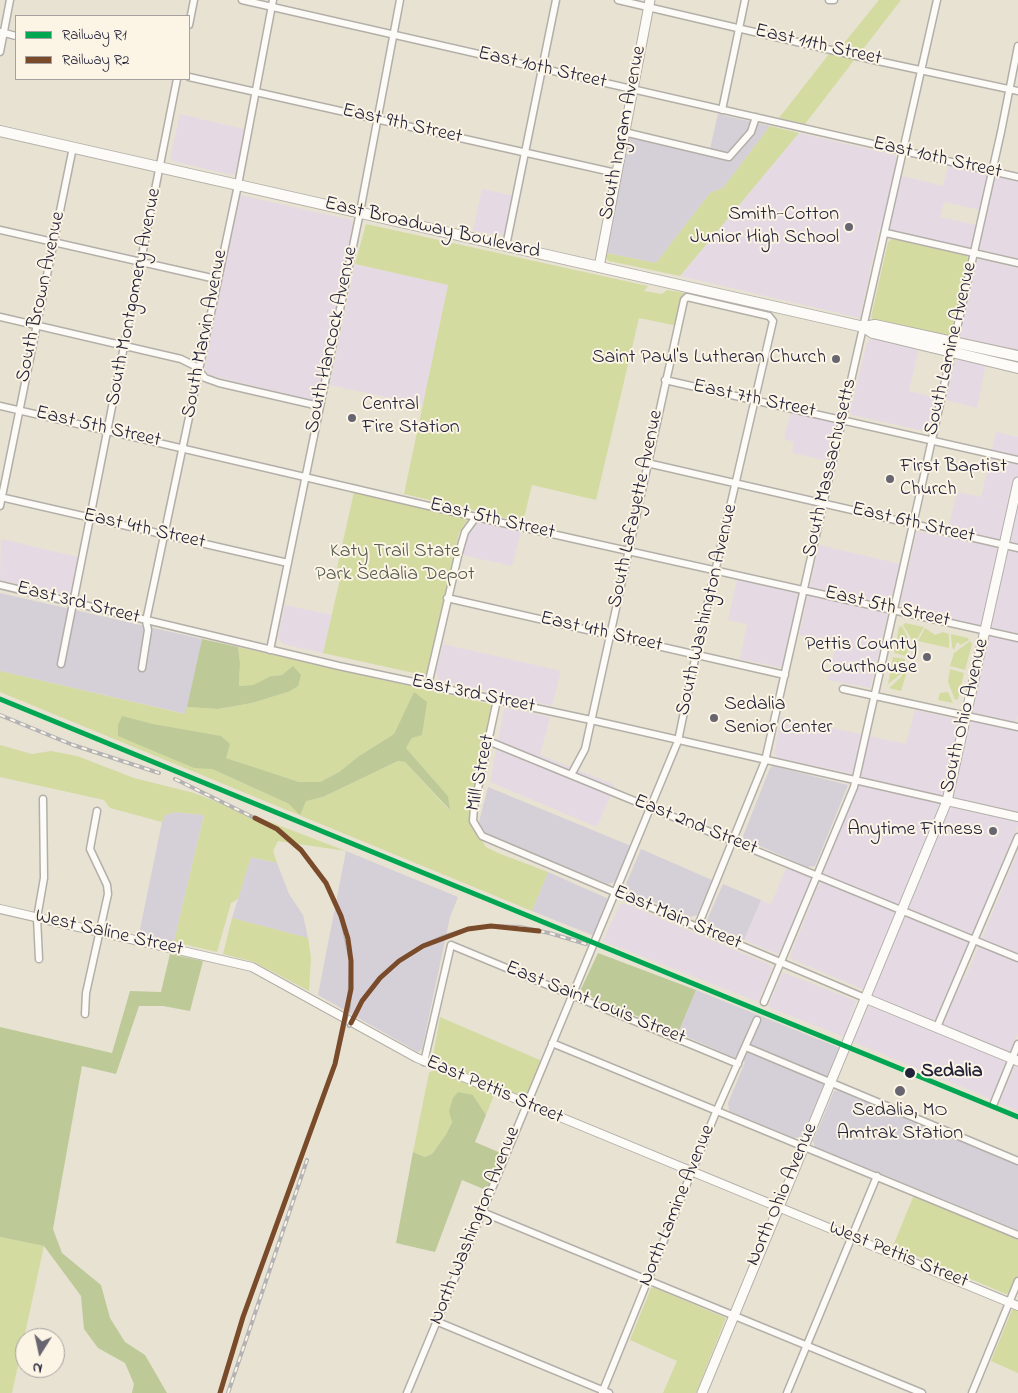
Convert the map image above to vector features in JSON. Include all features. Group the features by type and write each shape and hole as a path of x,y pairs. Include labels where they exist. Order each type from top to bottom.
{"highway":[{"name":"East Broadway Boulevard","path":"0,131 864,327 875,325 1018,368"},
{"name":"East Broadway Boulevard","path":"952,347 1018,356"}],"main road":[{"name":"South Ingram Avenue","path":"598,267 649,3"},
{"name":"South Ohio Avenue","path":"865,998 947,800 1018,482"},
{"path":"865,998 1015,1060"},
{"name":"North Ohio Avenue","path":"702,1393 865,998"}],"street":[{"path":"0,52 2,32 10,0"},
{"path":"190,20 194,0"},
{"name":"East 10th Street","path":"242,0 272,3 394,34 1018,177"},
{"name":"South Hancock Avenue","path":"270,650 360,212 400,0"},
{"path":"506,246 556,0"},
{"name":"East 11th Street","path":"618,0 649,3 739,27 1018,91"},
{"path":"722,110 745,0"},
{"path":"829,0 834,0"},
{"name":"South Massachusetts","path":"697,928 765,761 886,233 937,0"},
{"name":"South Marvin Avenue","path":"142,668 148,630 146,621 183,448 216,278 238,185 272,3"},
{"path":"2,32 15,36"},
{"name":"South Lamine Avenue","path":"780,963 856,779 992,171 1018,46"},
{"name":"East 9th Street","path":"190,77 616,173"},
{"name":"South Montgomery Avenue","path":"61,664 162,168 177,80"},
{"path":"624,132 729,157 751,132 756,118"},
{"name":"South Brown Avenue","path":"0,506 73,147"},
{"path":"0,230 216,278"},
{"path":"886,233 1018,263"},
{"name":"South Lafayette Avenue","path":"571,775 584,749 591,720 665,380 685,298 688,297 772,317"},
{"path":"0,317 191,362 205,378 219,383 319,406"},
{"name":"South Washington Avenue","path":"614,896 678,740 696,654 774,321 772,317"},
{"name":"East 7th Street","path":"665,380 1018,460"},
{"name":"East 5th Street","path":"0,406 1018,638"},
{"name":"East 6th Street","path":"647,463 1018,548"},
{"name":"East 4th Street","path":"1,498 288,563"},
{"path":"428,685 447,598 465,532 476,516"},
{"name":"East 3rd Street","path":"0,585 270,650 947,800"},
{"name":"East 4th Street","path":"447,598 610,634 784,676"},
{"path":"843,689 1018,727"},
{"name":"Mill Street","path":"488,841 476,829 473,821 497,700"},
{"name":"East 2nd Street","path":"488,741 733,843 817,875 1018,958"},
{"path":"39,959 36,918 44,878 43,799"},
{"path":"947,800 1018,817"},
{"path":"86,1014 86,994 108,894 107,885 90,849 97,811"},
{"path":"937,1027 1018,838"},
{"name":"East Main Street","path":"488,841 614,896 697,928 865,998"},
{"name":"North Washington Avenue","path":"407,1393 614,896"},
{"name":"West Saline Street","path":"0,909 217,959"},
{"name":"East Saint Louis Street","path":"424,1062 451,945 738,1064"},
{"name":"East Pettis Street","path":"217,959 252,967 399,1050 424,1062 779,1207"},
{"path":"764,1002 780,963"},
{"name":"North Lamine Avenue","path":"605,1392 716,1112 757,1020"},
{"path":"552,1043 716,1112 1018,1234"},
{"path":"994,1102 1015,1060 1018,1044"},
{"path":"746,1047 1018,1161"},
{"path":"787,1393 877,1176"},
{"name":"West Pettis Street","path":"779,1207 1018,1306"},
{"path":"482,1212 732,1317 922,1393"},
{"path":"972,1393 1018,1281"},
{"path":"438,1322 605,1392"}],"shaded area":[{"path":"180,114 248,130 239,172 231,175 173,161 170,157"},
{"path":"718,114 770,126 723,188 710,193 656,263 606,253 627,138 630,135 709,153"},
{"name":"Smith-Cotton Junior High School","path":"799,133 894,155 897,158 894,174 943,186 948,166 987,175 980,210 944,202 940,217 977,225 972,247 970,249 879,229 860,318 680,276"},
{"path":"997,176 1018,181 1018,260 979,249 994,178"},
{"path":"482,189 515,196 505,236 473,231"},
{"path":"240,195 351,220 353,224 319,399 315,401 209,375 206,371 205,366"},
{"path":"980,259 1018,268 1018,352 961,339 959,336 976,261"},
{"path":"355,264 448,285 423,405 330,385"},
{"path":"872,337 919,348 909,391 937,398 929,432 852,415 850,412 867,343"},
{"path":"959,358 986,364 977,408 946,400 954,363"},
{"path":"791,412 838,424 829,461 792,453 794,442 784,439"},
{"path":"996,432 1018,437 1018,714 1014,731 1018,732 1018,825 956,975 965,979 1018,851 1018,1033 991,1099 853,1042 874,994 791,959 791,954 862,776 779,758 774,754 781,717 906,744 915,710 970,722 991,629 905,608 900,603 917,531 946,537 957,492 981,497"},
{"path":"476,521 521,532 512,566 462,555 467,532"},
{"path":"1,539 82,558 71,596 0,580"},
{"path":"819,545 900,564 870,688 828,680 836,644 799,635"},
{"path":"737,579 797,592 800,596 782,668 740,659 747,624 728,620"},
{"path":"0,593 202,639 186,714 0,671"},
{"path":"285,605 332,615 323,653 283,644 280,641 278,637"},
{"path":"443,644 561,671 552,706 439,680 436,671"},
{"path":"507,708 550,717 540,755 615,785 597,827 490,782 504,710"},
{"path":"773,766 848,785 815,866 807,867 744,839 743,836 770,768"},
{"path":"488,787 631,846 615,882 608,884 486,834 479,822"},
{"path":"175,812 204,815 174,942 139,934 162,822 165,815"},
{"path":"641,849 712,880 697,915 690,917 627,891 626,884"},
{"path":"346,851 458,897 450,917 422,1049 418,1052 318,995"},
{"path":"251,857 277,863 289,894 303,915 308,938 232,918"},
{"path":"787,866 812,879 780,953 777,954 744,940 761,900 771,904"},
{"path":"548,872 609,899 597,937 532,911"},
{"path":"723,884 761,900 744,940 709,924 707,920"},
{"path":"620,904 626,904 770,965 772,969 758,1002 603,941"},
{"path":"785,973 856,1001 844,1037 768,1007 782,974"},
{"path":"696,990 840,1048 802,1137 794,1138 729,1111 728,1103 745,1062 678,1033"},
{"path":"1018,1059 1018,1111 999,1103"},
{"path":"839,1090 1018,1165 1018,1230 815,1147 813,1141 834,1091"}],"green space":[{"path":"879,0 901,0 860,53 840,48"},
{"path":"829,54 855,59 805,124 779,118"},
{"path":"770,126 799,133 680,276 609,261 605,258 606,253 656,263 710,193 723,188"},
{"path":"366,224 648,286 644,291 662,294 667,290 685,293 678,326 639,318 596,500 532,485 523,522 404,494 448,285 355,264"},
{"path":"892,239 967,256 969,263 953,333 949,336 873,320 871,317 888,242"},
{"name":"Katy Trail State Park Sedalia Depot","path":"354,492 468,519 459,533 427,674 423,675 323,653 340,579 335,577"},
{"path":"905,623 924,627 917,639 912,640 903,625"},
{"path":"902,626 910,642 906,656 894,653 899,627"},
{"path":"925,628 935,635 943,632 949,634 949,648 918,641"},
{"path":"951,634 968,638 969,640 961,645 957,642 954,650"},
{"path":"202,639 238,647 240,663 239,686 253,685 271,676 282,675 293,666 301,675 298,686 288,692 252,703 218,709 187,707"},
{"path":"970,641 972,644 965,670 950,666 954,653"},
{"path":"238,647 494,705 475,816 475,830 486,847 548,872 532,911 0,692 0,671 185,714 187,707 218,709 252,703 288,692 282,675 271,676 253,685 239,686 240,663","holes":["414,693 412,738 406,748 448,796 449,810 405,762 398,761 323,797 289,804 212,769 122,717 153,724 226,758 299,782 320,782 339,772 359,756 394,734"]},
{"path":"893,657 905,659 901,674 888,684"},
{"path":"909,665 901,691 889,688 900,678"},
{"path":"950,669 964,673 958,699 955,700 948,682"},
{"path":"414,692 427,702 422,735 412,738 406,748 448,796 450,810 405,762 398,761 323,797 306,801 300,815 289,804 212,769 194,768 118,736 118,725 122,716 153,724 221,736 230,744 226,758 299,782 320,782 339,772 359,756 394,734"},
{"path":"948,692 953,703 938,700 940,693"},
{"path":"0,745 32,754 51,751 77,756 134,778 194,793 346,851 278,841 273,851 277,863 251,857 238,899 231,903 217,952 174,942 204,815 175,812 165,815 162,822 110,808 104,800 0,777"},
{"path":"232,918 308,938 311,957 309,991 254,962 223,954"},
{"path":"598,953 696,990 678,1033 584,994 581,989"},
{"path":"170,954 203,961 190,1011 163,1006 139,1006 116,1074 82,1066 53,1229 62,1253 101,1285 110,1318 125,1342 145,1355 167,1393 132,1393 134,1384 125,1363 98,1348 84,1329 81,1296 44,1246 0,1237 0,1027 112,1053 130,991 161,992"},
{"path":"440,1017 542,1061 528,1095 521,1096 435,1060 433,1056"},
{"path":"435,1069 495,1093 486,1115 473,1095 452,1121 445,1136 432,1154 425,1157 413,1152 429,1073"},
{"path":"458,1092 473,1095 486,1115 475,1142 503,1154 488,1191 462,1180 435,1252 396,1243 413,1152 425,1157 432,1154 452,1122 449,1111 453,1098"},
{"path":"914,1195 1018,1239 1018,1276 1011,1292 1006,1294 893,1246"},
{"path":"0,1237 44,1246 26,1328 15,1328 15,1378 12,1393 0,1393"},
{"path":"651,1288 726,1318 696,1393 663,1393 677,1361 630,1340"},
{"path":"1016,1307 1018,1308 1018,1373 991,1361 1012,1310"}],"railway":[{"path":"0,715 73,745 159,773"},
{"path":"175,779 277,829 301,850 326,883 341,916 351,961 349,1006 335,1064 243,1317 220,1393"},
{"path":"349,1026 362,1001 380,978 399,961 423,946 443,937 468,929 491,926 520,927 586,944"},
{"path":"228,1393 307,1160"}],"rail line":[{"name":"R1","path":"0,699 1018,1117"},
{"name":"R2","path":"220,1393 243,1317 335,1064 351,989 351,961 348,939 341,916 326,883 301,850 277,829 255,818"},
{"name":"R2","path":"351,1023 362,1001 380,978 399,961 423,946 468,929 491,926 539,931"}],"place":[{"name":"Smith-Cotton Junior High School","path":"849,227"},
{"name":"Saint Paul's Lutheran Church","path":"836,359"},
{"name":"Central Fire Station","path":"352,418"},
{"name":"First Baptist Church","path":"890,479"},
{"name":"Pettis County Courthouse","path":"927,657"},
{"name":"Sedalia Senior Center","path":"714,718"},
{"name":"Anytime Fitness","path":"993,831"},
{"name":"Sedalia","path":"910,1073"},
{"name":"Sedalia, MO Amtrak Station","path":"900,1091"}]}
